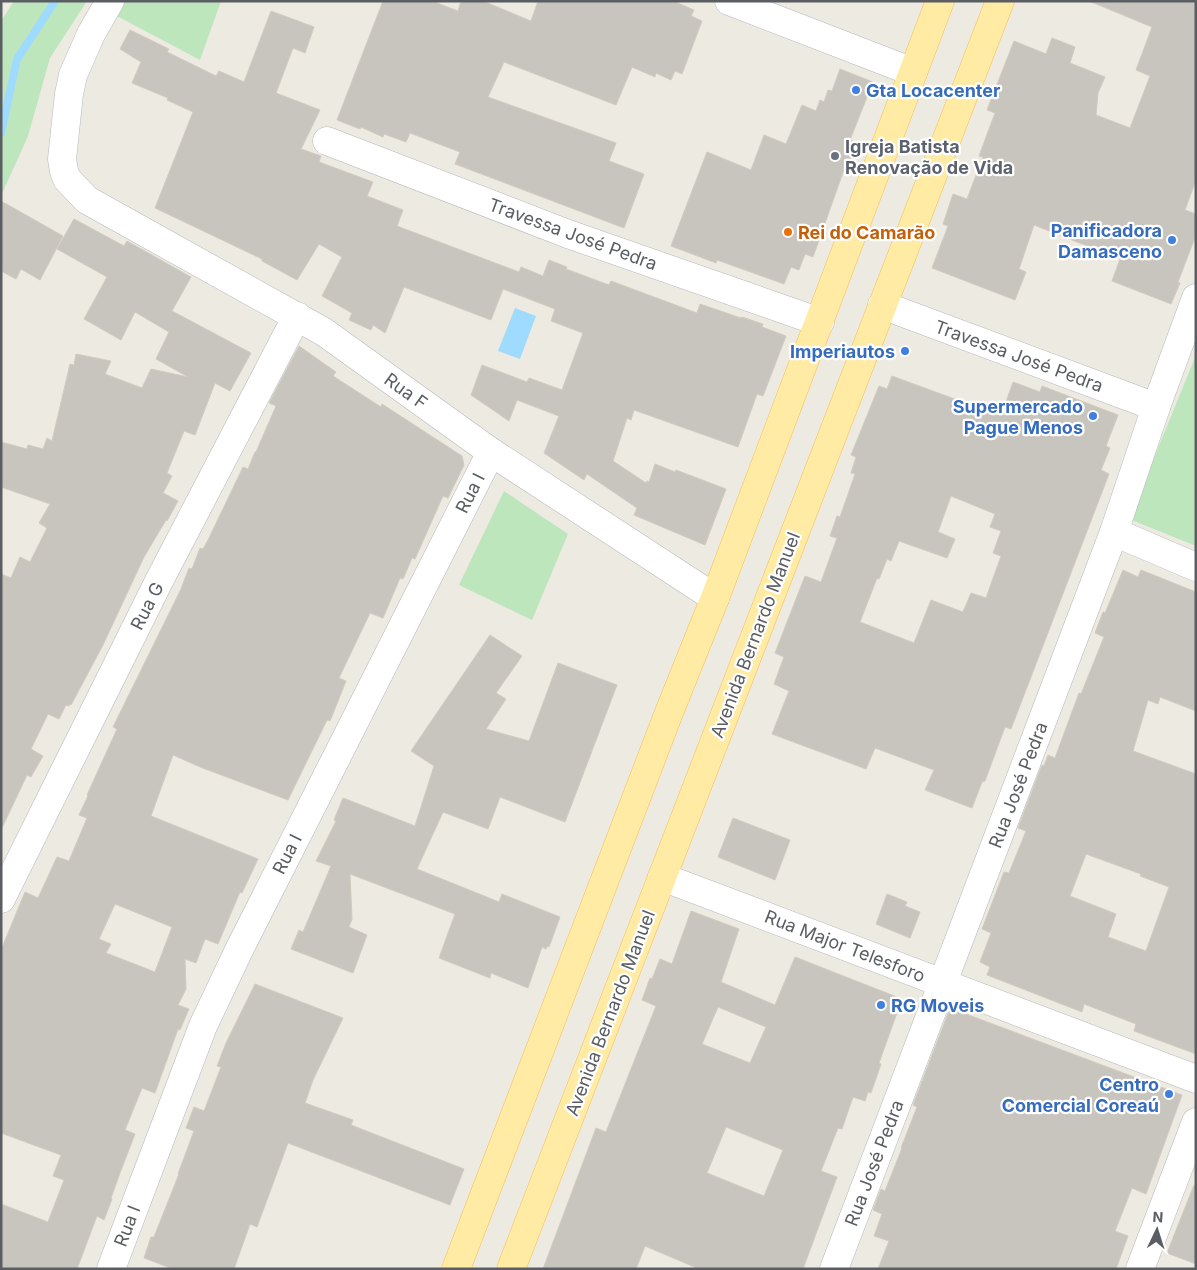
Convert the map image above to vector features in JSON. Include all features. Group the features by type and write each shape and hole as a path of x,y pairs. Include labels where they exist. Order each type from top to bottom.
{"main road":[{"path":"456,1269 668,715 715,598 940,1"},
{"name":"Avenida Bernardo Manuel","path":"511,1269 1000,1"}],"street":[{"name":"Rua F","path":"110,1 91,34 73,75 68,94 62,159 64,171 67,179 87,200 324,332 491,452 715,598"},
{"path":"729,1 913,72"},
{"name":"Travessa José Pedra","path":"327,141 568,234 820,322"},
{"name":"Travessa José Pedra","path":"882,305 1156,407"},
{"name":"Rua José Pedra","path":"834,1269 1114,532 1156,407 1193,314"},
{"name":"Rua G","path":"1,899 164,572 297,316"},
{"name":"Rua I","path":"110,1269 203,1026 240,948 491,452"},
{"path":"1114,532 1196,567"},
{"name":"Rua Major Telesforo","path":"662,877 1196,1079"},
{"path":"1140,1269 1196,1122"}],"green space":[{"path":"14,1 87,1 50,58 28,136 1,196 1,21"},
{"path":"122,1 221,1 200,60 115,15"},
{"path":"1196,355 1196,546 1129,519"},
{"path":"504,491 568,534 532,620 459,585"}],"water":[{"path":"515,308 536,316 520,359 498,351"}],"building":[{"path":"383,1 432,1 458,11 461,1 483,1 531,21 538,1 673,1 694,10 691,16 702,21 682,74 675,71 671,80 656,73 655,77 632,67 616,105 504,62 488,97 616,143 609,161 644,174 624,228 455,164 460,152 410,133 406,142 384,134 383,137 361,127 360,129 337,120"},
{"path":"1089,1 1196,1 1196,180 1185,210 1196,214 1196,235 1171,304 1112,281 1120,259 1034,225 1019,269 1026,272 1015,300 932,268 948,226 943,224 953,194 967,199 983,157 979,156 995,113 987,110 1014,41 1046,54 1052,38 1075,47 1070,63 1105,77 1098,93 1096,115 1130,128 1150,76 1136,70 1152,27"},
{"path":"271,11 314,27 305,53 293,48 276,93 320,110 301,149 321,156 319,162 373,182 367,196 403,210 397,226 519,272 521,267 543,276 549,260 567,267 566,269 609,285 611,281 697,313 700,304 763,324 762,327 786,336 763,396 757,394 738,447 634,410 631,420 627,418 613,461 646,483 647,481 649,482 655,464 726,489 705,545 634,515 637,508 587,474 584,480 544,453 559,416 517,400 509,421 471,395 482,365 527,382 529,378 562,390 583,333 551,321 555,309 503,289 491,320 404,287 385,333 373,325 371,330 349,320 352,313 322,296 342,257 319,244 297,280 262,261 262,259 155,208 193,112 167,100 168,98 132,83 141,62 120,49 130,30 169,49 167,52 216,76 219,71 244,82"},
{"path":"840,69 873,82 850,140 859,144 849,169 845,167 813,257 805,254 799,270 791,267 784,284 717,260 716,263 671,246 707,152 751,170 764,135 786,144 802,105 816,111 820,100 824,102 828,90 832,91"},
{"path":"1,201 63,236 40,280 21,269 16,279 1,271"},
{"path":"74,219 124,246 127,241 191,277 172,311 251,353 230,391 215,383 195,435 184,431 167,473 172,476 163,493 178,501 144,557 103,645 71,705 66,705 59,719 48,714 31,749 43,756 31,777 27,775 1,830 1,574 11,578 20,557 30,562 47,528 39,523 50,504 1,487 1,442 27,449 28,445 43,449 47,438 52,441 70,364 74,365 76,354 111,361 105,374 142,388 151,369 188,377 156,359 169,332 135,312 121,340 84,319 107,277 57,249"},
{"path":"299,346 336,372 333,376 381,407 382,404 462,456 464,465 448,498 443,496 415,559 412,558 403,579 400,578 383,618 370,613 339,678 346,681 330,721 327,720 288,800 173,755 151,816 258,859 242,893 240,892 218,944 205,939 196,963 185,959 186,989 178,1005 189,1009 180,1030 178,1029 155,1093 142,1088 125,1130 135,1134 112,1199 104,1220 97,1216 77,1269 1,1269 1,1204 48,1222 64,1180 53,1176 61,1155 1,1133 1,950 25,892 38,898 57,857 69,861 87,818 79,815 117,729 113,727 181,589 189,568 192,569 200,548 203,549 208,540 243,467 248,469 276,406 269,403","holes":["115,904 172,927 155,972 106,953 111,944 99,939"]},
{"path":"892,376 1001,416 1013,382 1040,392 1042,386 1118,415 1106,446 1110,448 1101,470 1109,474 1011,729 1005,727 985,781 982,782 972,808 925,790 934,770 875,748 866,769 772,734 789,691 774,684 784,657 775,653 805,576 821,582 837,538 830,536 837,516 840,517 855,474 851,473 856,457 851,455 879,386 887,389","holes":["951,496 995,514 990,527 1001,531 993,553 1001,556 986,598 971,593 963,612 931,600 914,643 860,622 877,578 879,579 887,559 891,561 899,541 947,558 955,539 938,532"]},
{"path":"1123,570 1138,577 1141,570 1196,592 1196,711 1160,697 1158,704 1148,700 1133,751 1196,774 1196,1054 1134,1031 1136,1024 1084,1004 1082,1012 987,975 990,967 980,962 991,933 982,929 1004,872 1009,873 1026,831 1018,828 1042,765 1044,766 1048,755 1055,758 1079,693 1081,694 1104,637 1095,633 1103,612 1105,613","holes":["1086,854 1141,874 1140,876 1169,887 1146,951 1108,937 1116,914 1070,896"]},
{"path":"490,635 522,656 496,693 506,699 486,729 529,741 558,663 617,685 565,822 500,797 488,829 443,812 417,869 499,902 502,894 560,917 549,947 547,946 546,949 542,947 528,988 491,973 490,978 439,958 455,914 350,874 352,919 349,927 367,935 353,973 291,949 299,930 303,932 331,866 316,861 336,821 334,820 343,798 415,826 434,766 411,751"},
{"path":"733,818 790,840 775,880 718,857"},
{"path":"887,894 907,902 905,906 920,912 910,938 876,924"},
{"path":"691,911 739,929 721,982 775,1005 795,957 902,999 879,1063 881,1064 871,1093 868,1092 865,1101 853,1097 842,1129 838,1128 821,1171 837,1177 803,1269 699,1269 645,1246 636,1269 543,1269 596,1128 606,1132 656,1006 642,1000 650,978 652,979 660,959 672,964","holes":["718,1007 766,1027 750,1063 702,1044","726,1127 783,1150 764,1196 707,1173"]},
{"path":"255,984 343,1018 313,1080 305,1103 353,1120 351,1125 464,1169 450,1205 288,1143 257,1227 250,1224 234,1269 173,1269 144,1258 151,1237 154,1237 179,1174 194,1131 186,1128 194,1107 204,1111 221,1067 217,1066 226,1043"},
{"path":"950,1008 1182,1095 1146,1194 1132,1188 1115,1231 1128,1236 1116,1269 878,1269 889,1241 874,1236 882,1214 873,1210 881,1189 885,1191 902,1148 917,1107 913,1105"},
{"path":"1194,1185 1196,1186 1196,1264 1167,1253"}],"waterway":[{"path":"1,133 17,59 55,1"}],"place":[{"name":"Gta Locacenter","path":"856,90"},
{"name":"Igreja Batista Renovação de Vida","path":"835,156"},
{"name":"Rei do Camarão","path":"788,232"},
{"name":"Panificadora Damasceno","path":"1172,240"},
{"name":"Imperiautos","path":"905,351"},
{"name":"Supermercado Pague Menos","path":"1093,416"},
{"name":"RG Moveis","path":"881,1005"},
{"name":"Centro Comercial Coreaú","path":"1169,1094"}]}
